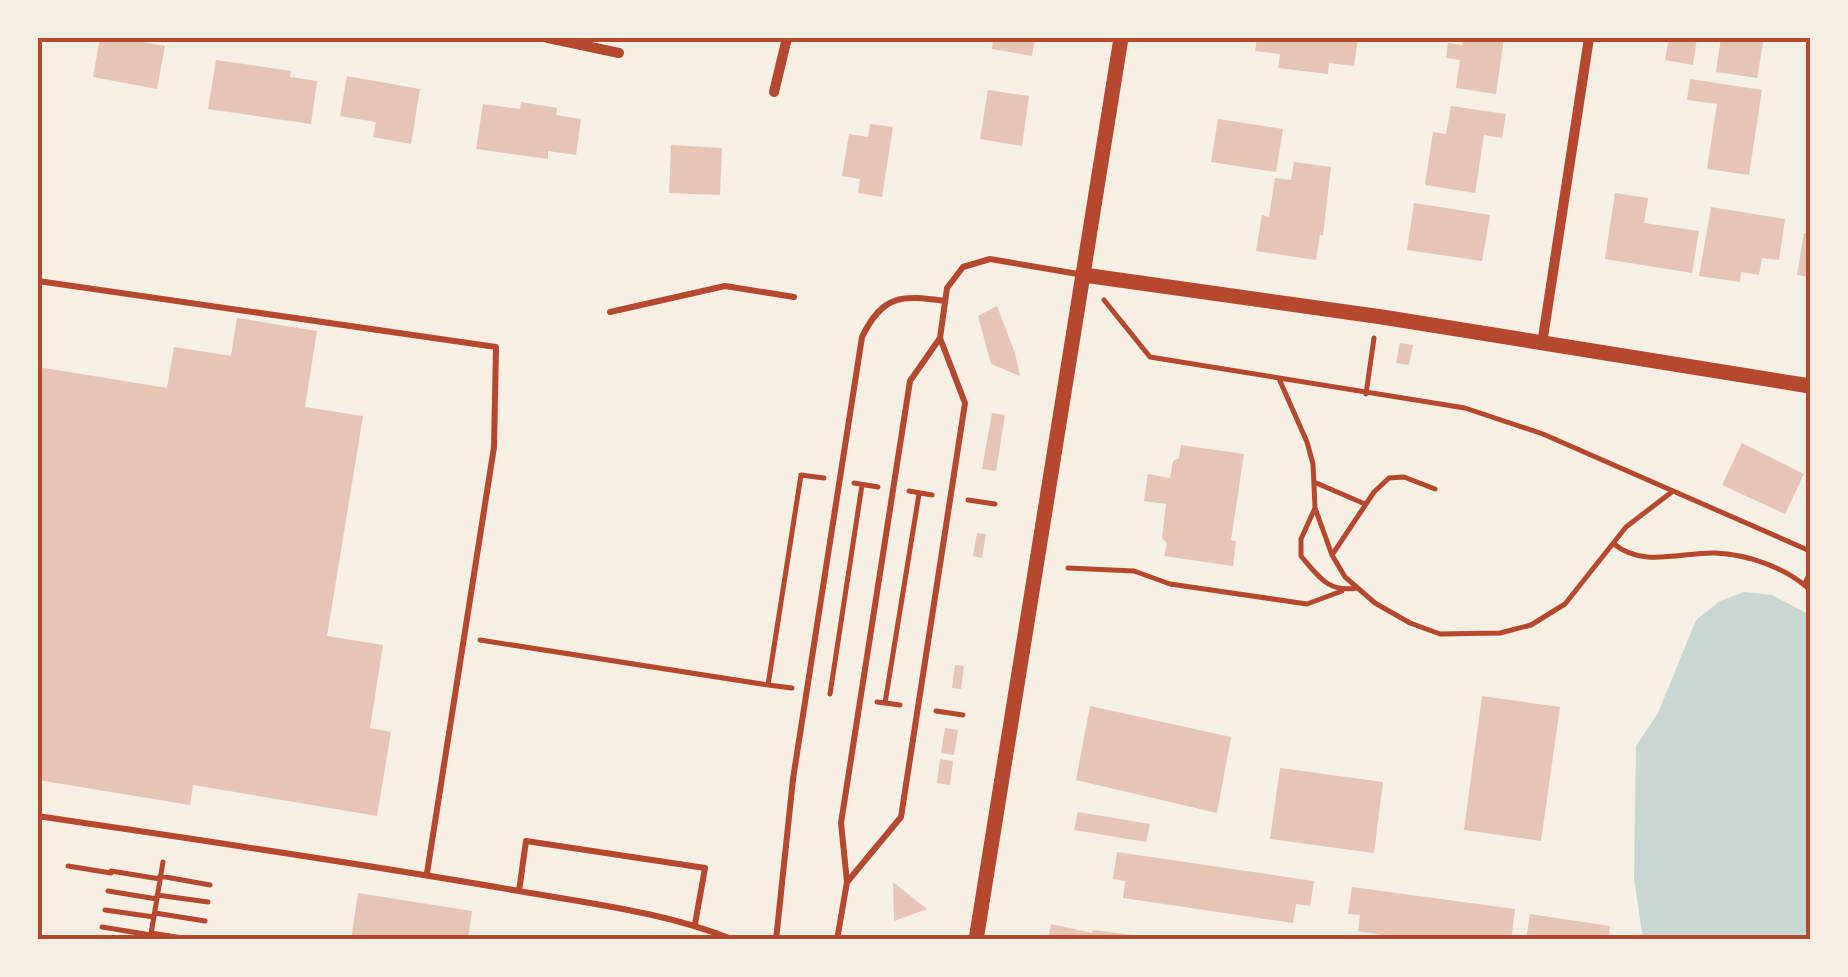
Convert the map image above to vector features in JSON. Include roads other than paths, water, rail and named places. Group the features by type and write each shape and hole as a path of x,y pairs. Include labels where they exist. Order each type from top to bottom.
{"street":[{"path":"548,38 619,53"},
{"path":"774,92 788,38"},
{"path":"976,940 1122,38"},
{"path":"1542,344 1590,38"},
{"path":"1084,276 1382,317 1810,386"}],"lane":[{"path":"837,940 847,882 841,822 910,380 940,338 945,300 954,276 976,261 990,259 1084,276"},
{"path":"38,281 496,346 494,447 427,873"},
{"path":"610,312 725,286 794,297"},
{"path":"776,940 792,779 862,336 880,309 893,300 909,296 945,300"},
{"path":"847,882 901,817 965,403 940,338"},
{"path":"38,816 427,873 695,924 734,940"},
{"path":"519,891 526,841 705,868 695,924"}]}
